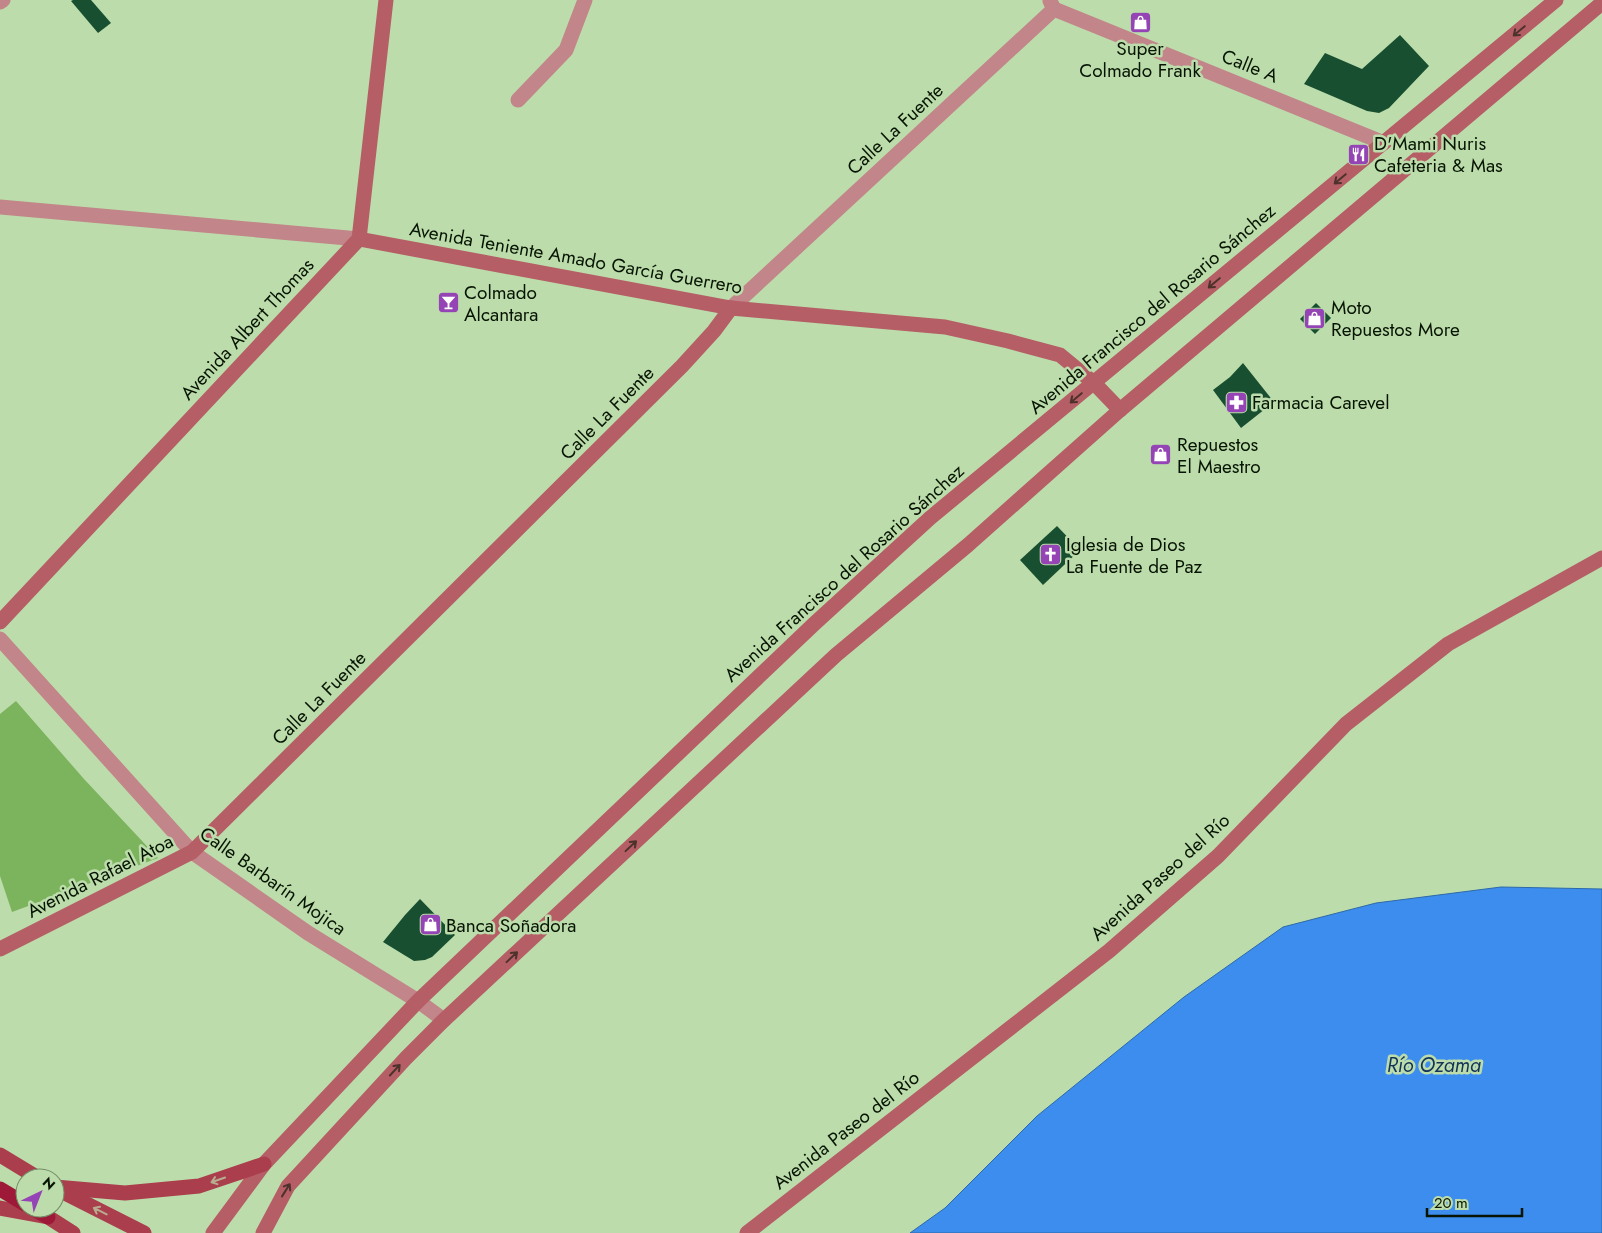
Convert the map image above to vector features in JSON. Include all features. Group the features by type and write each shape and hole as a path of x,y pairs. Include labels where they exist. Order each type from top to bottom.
{"highway":[{"path":"0,1188 15,1198"}],"main road":[{"path":"359,239 386,0"},
{"name":"Avenida Francisco del Rosario Sánchez","path":"213,1233 264,1164 418,1001 814,624 930,518 1556,0"},
{"path":"263,1233 288,1186 406,1058 444,1020 836,655 968,544 1120,410 1602,3"},
{"name":"Avenida Teniente Amado García Guerrero","path":"359,239 731,308 945,327 1008,341 1060,355 1094,383 1120,410"},
{"name":"Avenida Albert Thomas","path":"0,622 359,239"},
{"name":"Calle La Fuente","path":"192,852 682,366 714,331 731,308"},
{"name":"Avenida Paseo del Río","path":"747,1233 1109,952 1218,856 1346,724 1448,644 1602,558"},
{"name":"Avenida Rafael Atoa","path":"0,949 192,852"},
{"path":"0,1155 21,1168"},
{"path":"65,1189 125,1193 199,1186 264,1164"},
{"path":"65,1193 144,1233"},
{"path":"0,1208 15,1211"},
{"path":"48,1218 74,1233"}],"street":[{"path":"518,100 566,50 585,0"},
{"name":"Calle A","path":"1052,4 1384,143"},
{"name":"Calle La Fuente","path":"731,308 1052,4"},
{"name":"Avenida Teniente Amado García Guerrero","path":"0,207 359,239"},
{"name":"Calle Barbarín Mojica","path":"0,638 192,852 308,933 418,1001 444,1020"}],"green space":[{"path":"16,701 84,779 158,858 12,912 0,876 0,714"}],"water":[{"name":"Río Ozama","path":"1501,887 1602,889 1602,1233 910,1233 945,1208 1037,1116 1184,997 1283,927 1376,903"}],"building":[{"path":"91,0 111,23 98,33 71,1"},
{"path":"1400,35 1429,66 1389,108 1379,113 1367,111 1304,84 1325,53 1362,69"},
{"name":"Moto Repuestos More","path":"1316,303 1331,318 1315,334 1300,319"},
{"path":"1243,363 1274,402 1241,428 1213,390 1230,377"},
{"name":"Iglesia de Dios La Fuente de Paz","path":"1057,526 1080,550 1043,585 1020,560"},
{"path":"420,899 455,935 432,957 414,961 383,942"}],"place":[{"name":"Super Colmado Frank","path":"1140,22"},
{"name":"D'Mami Nuris Cafeteria & Mas","path":"1358,154"},
{"name":"Colmado Alcantara","path":"448,303"},
{"name":"Moto Repuestos More","path":"1315,318"},
{"name":"Farmacia Carevel","path":"1236,402"},
{"name":"Repuestos El Maestro","path":"1161,455"},
{"name":"Iglesia de Dios La Fuente de Paz","path":"1050,555"},
{"name":"Banca Soñadora","path":"430,925"}]}
